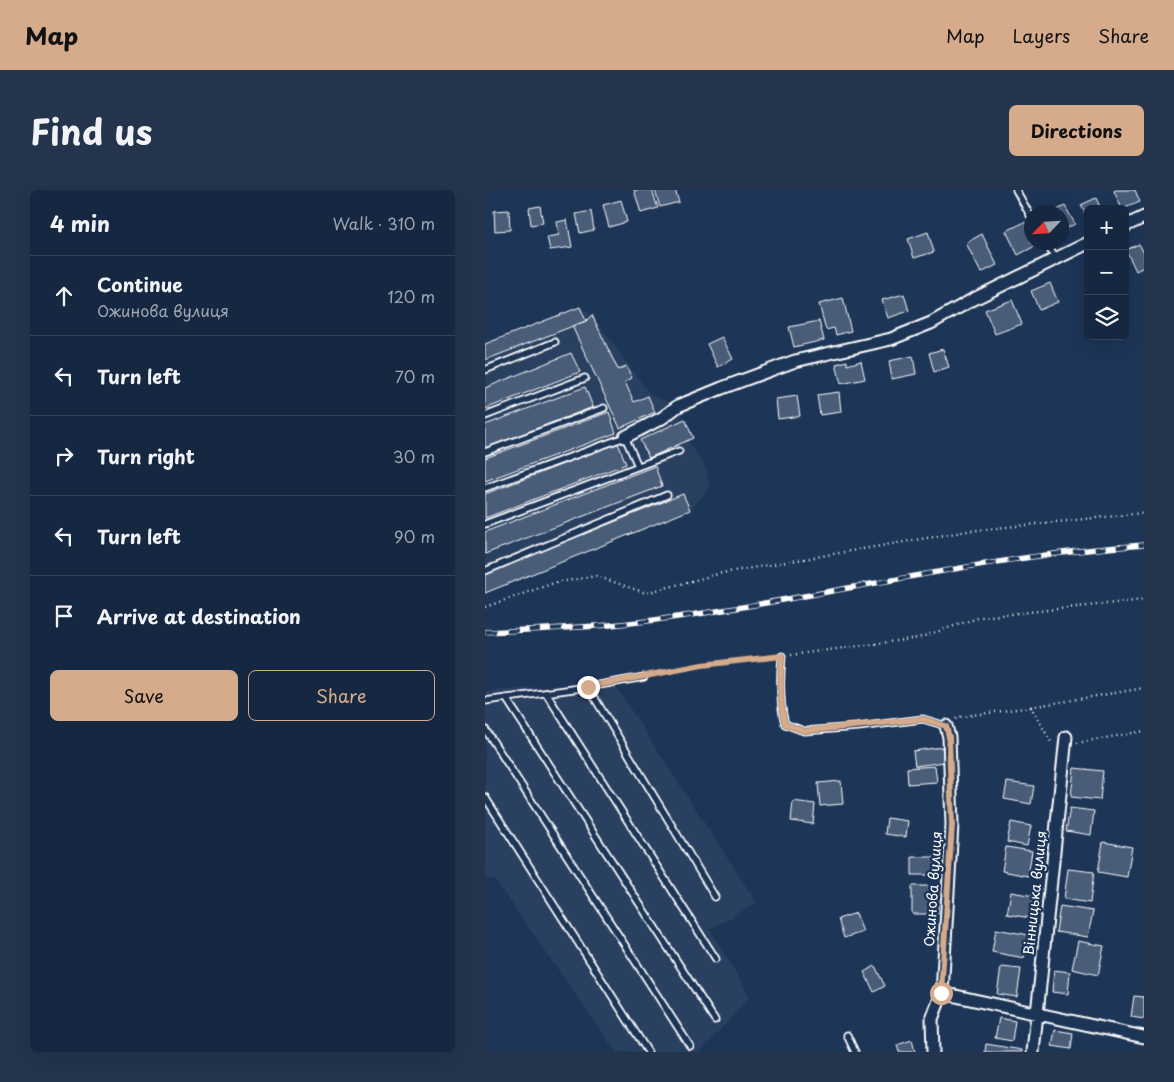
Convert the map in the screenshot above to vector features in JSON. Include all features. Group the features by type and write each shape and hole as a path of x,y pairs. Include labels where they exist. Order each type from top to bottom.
{"street":[{"path":"1129,224 1144,217"},
{"path":"625,437 662,418 677,406 722,388 795,361 891,339 931,323 972,300 1084,245"},
{"name":"Ожинова вулиця","path":"933,1052 933,1019 941,993 952,825 949,737 946,726"},
{"name":"Вінницька вулиця","path":"1033,1052 1065,741"},
{"path":"941,993 1144,1037"}],"lane":[{"path":"1016,190 1024,205"},
{"path":"1050,250 1055,258"},
{"path":"485,370 555,342"},
{"path":"485,416 585,378"},
{"path":"485,452 604,408"},
{"path":"485,488 625,437 638,466"},
{"path":"485,524 679,451"},
{"path":"485,571 667,495"},
{"path":"782,656 782,713 785,724 804,731 923,719 946,726"},
{"path":"485,701 588,687 644,677"},
{"path":"588,687 715,896"},
{"path":"546,693 715,960"},
{"path":"506,698 715,1020"},
{"path":"485,729 690,1046"},
{"path":"485,796 648,1052"},
{"path":"847,1034 855,1052"}],"path":[{"path":"485,607 554,583 595,576 646,593 722,573 959,533 1144,513"},
{"path":"644,677 702,665 918,638 981,617 1144,600"},
{"path":"946,726 959,716 1031,707 1144,688"},
{"path":"1031,707 1051,742 1144,731"}],"shaded area":[{"path":"580,307 592,315 650,394 678,406 693,438 688,441 706,468 710,487 690,510 485,593 485,344"},
{"path":"612,681 757,903 710,929 750,997 700,1052 616,1052 494,879 485,878 485,692"}],"building":[{"path":"634,190 652,190 658,208 641,213"},
{"path":"655,190 675,190 679,202 660,207"},
{"path":"1135,190 1140,202 1129,206 1120,205 1114,191"},
{"path":"1096,198 1099,205 1084,205 1084,211 1081,205"},
{"path":"621,200 627,222 609,227 603,205"},
{"path":"540,206 543,223 531,225 529,208"},
{"path":"509,210 510,230 495,231 494,211"},
{"path":"591,211 594,230 580,233 576,214"},
{"path":"1069,213 1075,224 1069,227"},
{"path":"567,220 572,247 550,250 547,237 559,235 557,222"},
{"path":"1024,222 1024,250 1028,250 1018,255 1006,231"},
{"path":"928,232 934,252 914,258 908,239"},
{"path":"982,234 997,265 981,273 966,243"},
{"path":"1139,244 1144,253 1144,267 1136,271 1129,256 1129,249"},
{"path":"1050,283 1058,302 1039,310 1031,291"},
{"path":"904,294 909,311 888,318 882,300"},
{"path":"843,298 851,331 836,335 834,328 826,330 819,304"},
{"path":"1012,300 1022,324 995,334 985,310"},
{"path":"580,307 586,321 485,360 485,344"},
{"path":"592,315 618,370 626,366 632,378 625,382 634,402 648,396 655,412 620,428 572,326 586,321"},
{"path":"819,321 824,340 794,347 789,327"},
{"path":"722,337 733,359 718,367 707,344"},
{"path":"943,349 949,367 934,372 929,353"},
{"path":"571,353 580,372 485,409 485,388"},
{"path":"913,356 916,374 892,379 889,361"},
{"path":"847,361 847,365 861,361 865,379 841,384 836,364"},
{"path":"585,387 593,407 485,448 485,425"},
{"path":"839,392 841,412 820,415 817,395"},
{"path":"797,396 800,416 778,419 776,399"},
{"path":"609,412 616,433 485,481 485,458"},
{"path":"685,419 693,438 649,458 640,440"},
{"path":"618,443 626,464 485,518 485,494"},
{"path":"655,466 662,486 485,554 485,532"},
{"path":"683,494 690,510 485,593 485,574"},
{"path":"942,747 945,762 915,766 913,751"},
{"path":"935,766 937,782 908,784 907,768"},
{"path":"1074,768 1103,771 1100,800 1071,797"},
{"path":"841,781 843,804 820,806 818,783"},
{"path":"1007,782 1034,786 1031,804 1004,799"},
{"path":"793,801 815,804 813,824 791,821"},
{"path":"1070,808 1094,811 1091,835 1066,831"},
{"path":"887,818 908,821 906,837 885,834"},
{"path":"1011,822 1031,826 1027,846 1007,842"},
{"path":"1103,842 1132,847 1127,877 1098,872"},
{"path":"1006,847 1032,851 1028,876 1002,871"},
{"path":"912,857 942,857 942,875 912,875"},
{"path":"1068,869 1094,872 1090,903 1064,899"},
{"path":"912,886 938,886 938,914 912,914"},
{"path":"1011,892 1034,896 1030,918 1007,914"},
{"path":"1060,906 1093,911 1088,937 1056,932"},
{"path":"856,913 863,932 844,938 838,919"},
{"path":"996,929 1029,935 1024,958 992,952"},
{"path":"1078,941 1104,946 1098,975 1072,969"},
{"path":"875,966 885,986 874,992 864,972"},
{"path":"1001,967 1021,969 1017,997 997,994"},
{"path":"1054,970 1070,972 1068,994 1052,992"},
{"path":"1134,996 1144,997 1144,1019 1131,1017"},
{"path":"999,1018 1015,1021 1012,1041 995,1038"},
{"path":"1055,1030 1073,1033 1071,1049 1052,1046"},
{"path":"912,1040 915,1052 899,1052 897,1045"},
{"path":"986,1044 1022,1050 1022,1052 985,1052"}],"railway":[{"path":"485,632 621,624 686,616 947,570 1078,551 1144,545"}],"route":[{"path":"588,687 702,665 782,656 780,676 782,713 785,724 804,731 923,719 946,726 949,737 952,825 941,993"}]}
